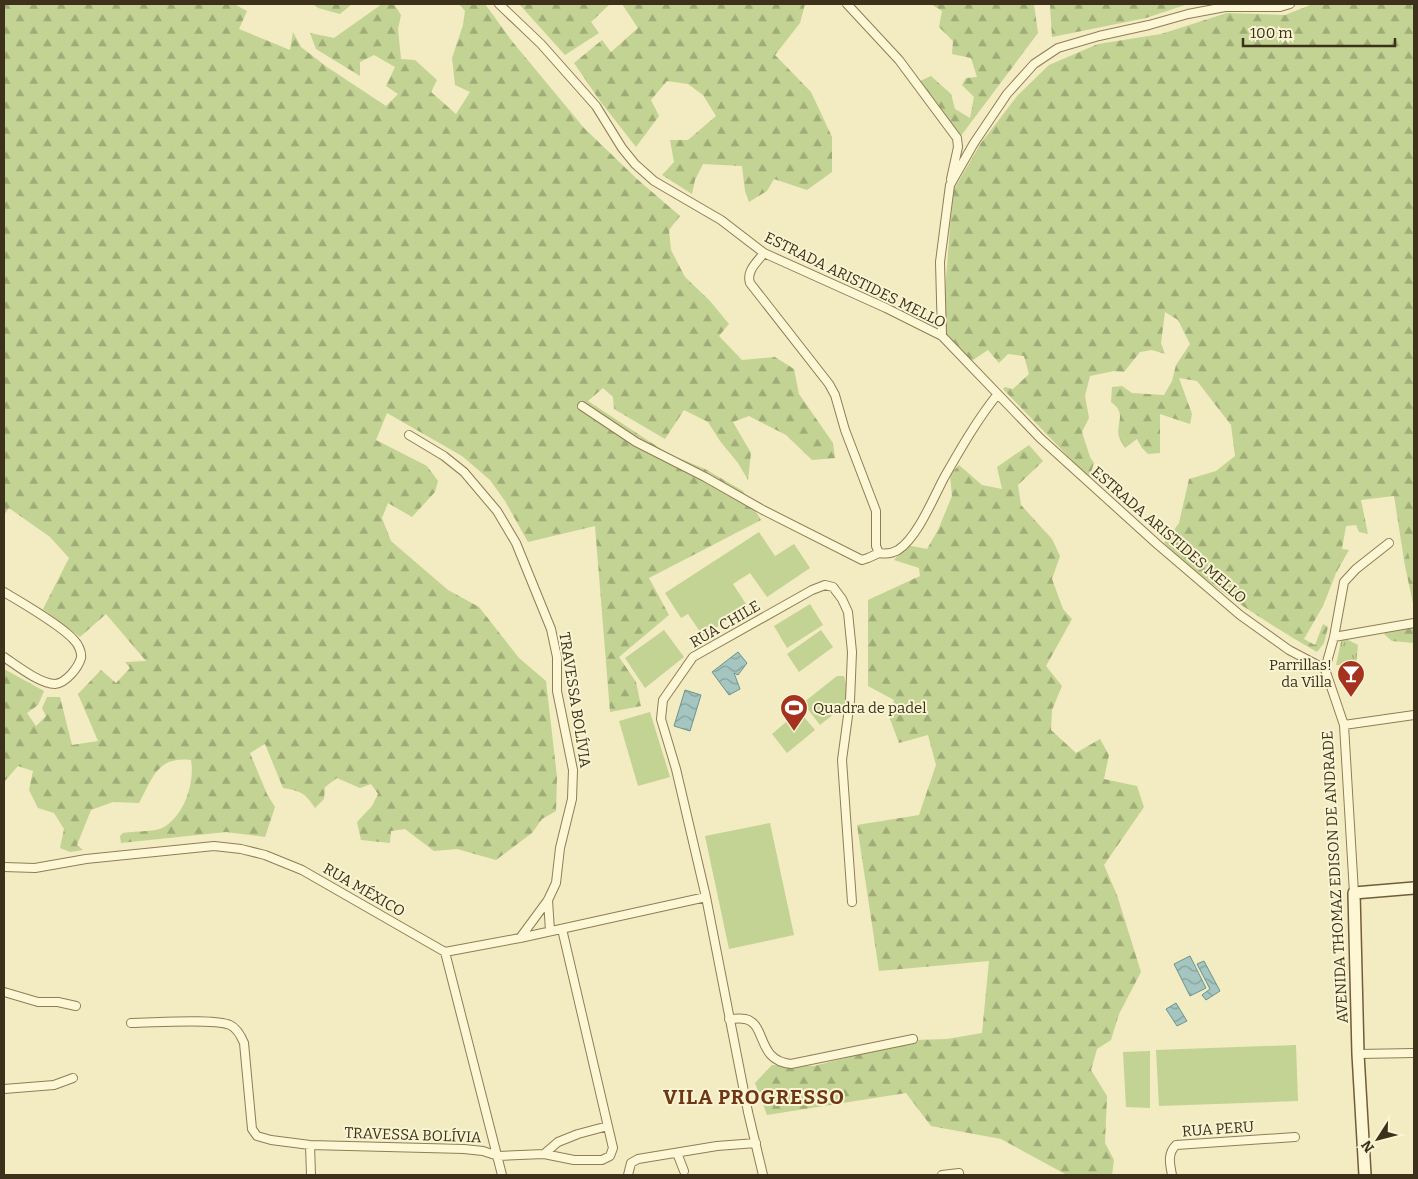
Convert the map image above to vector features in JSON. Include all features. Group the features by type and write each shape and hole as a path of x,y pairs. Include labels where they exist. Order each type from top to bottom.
{"street":[{"name":"ESTRADA ARISTIDES MELLO","path":"499,4 541,44 596,106 622,148 635,164 654,181 720,220 764,253 886,308 942,336 1040,438 1157,544 1240,614 1289,650 1325,669"},
{"path":"847,4 899,60 957,138 958,147 950,185 940,262 942,336"},
{"path":"950,185 974,143 1007,94 1034,64 1058,48 1188,14 1225,7 1280,7 1290,4"},
{"path":"764,253 750,272 748,278 829,384 835,395 845,430 876,511 876,546 879,552 884,554 898,550 910,537 926,514 978,419 997,395"},
{"path":"582,406 636,442 862,560 879,552"},
{"name":"TRAVESSA BOLÍVIA","path":"410,435 444,456 464,472 497,511 516,543 551,629 557,657 558,691 573,770 572,799 560,848 556,883 548,900 520,938"},
{"path":"1325,669 1334,637 1344,582 1356,569 1389,543"},
{"name":"RUA CHILE","path":"763,1175 748,1112 706,897 676,769 661,719 663,700 693,658 795,599 825,585 833,587 842,599 848,612 852,652 850,701 842,760 852,902"},
{"path":"4,592 54,624 74,640 80,649 81,657 75,670 64,681 55,684 44,682 4,657"},
{"path":"1334,637 1414,623"},
{"name":"AVENIDA THOMAZ EDISON DE ANDRADE","path":"1325,669 1344,725 1354,894 1358,1054 1365,1175"},
{"path":"1344,725 1414,715"},
{"name":"RUA MÉXICO","path":"4,867 35,868 86,859 214,846 241,849 266,855 302,870 445,952"},
{"path":"1354,894 1414,888"},
{"path":"502,1175 445,952 520,938 706,897"},
{"name":"TRAVESSA BOLÍVIA","path":"548,900 550,931"},
{"name":"TRAVESSA BOLÍVIA","path":"131,1023 217,1022 231,1025 239,1033 244,1043 252,1129 257,1136 310,1145 464,1149 483,1151 498,1156 544,1154 574,1160 602,1160 610,1156 613,1148 562,929"},
{"path":"4,992 38,1002 58,1002 76,1006"},
{"path":"729,1019 746,1019 751,1022 756,1027 768,1052 774,1059 782,1063 791,1064 913,1039"},
{"path":"1358,1054 1414,1053"},
{"path":"4,1088 54,1085 73,1078"},
{"path":"544,1154 558,1142 578,1134 608,1126"},
{"name":"RUA PERU","path":"1172,1175 1169,1158 1171,1150 1176,1145 1295,1137"},
{"path":"628,1175 631,1163 638,1158 717,1146 756,1143"},
{"path":"310,1145 310,1175"},
{"path":"677,1153 684,1171"},
{"path":"942,1175 959,1173"}],"green space":[{"path":"4,4 234,4 247,11 239,29 290,50 293,32 301,47 327,67 386,106 398,94 386,86 395,67 374,55 360,62 360,76 316,49 310,33 334,38 382,4 394,4 401,15 398,29 401,59 415,60 437,80 431,92 456,114 470,92 455,85 452,58 463,25 465,11 459,4 485,4 511,40 584,128 637,179 680,216 669,230 671,250 685,277 710,301 729,324 719,336 742,360 775,357 794,369 799,394 833,443 835,458 812,460 786,435 749,416 733,422 751,453 748,480 708,422 684,410 665,439 614,409 613,397 603,388 588,401 667,453 705,469 743,491 761,520 649,578 669,615 619,657 636,682 641,706 610,712 595,526 528,542 505,501 490,480 462,456 387,413 376,440 427,466 438,481 435,492 412,517 388,503 382,518 391,541 448,590 479,607 519,658 546,681 557,777 556,811 542,819 532,833 496,860 457,849 434,851 405,829 391,831 390,843 361,840 357,822 372,806 378,794 371,784 360,788 337,778 325,787 324,799 315,808 302,794 283,788 265,744 250,753 267,794 275,807 265,837 226,832 121,843 120,836 123,833 162,828 176,816 182,808 189,789 192,769 191,760 180,760 163,765 153,777 139,803 113,802 91,810 77,845 83,850 70,852 60,848 64,829 54,813 38,808 29,790 33,771 18,766 4,782 4,669 44,691 38,705 27,713 36,726 46,716 42,708 47,697 60,697 72,745 98,741 78,694 101,670 116,683 130,668 125,662 146,661 106,614 80,637 43,609 69,558 50,537 9,508 4,515"},
{"path":"313,4 352,4 340,14 318,8"},
{"path":"519,4 610,4 591,22 599,33 565,55"},
{"path":"622,4 805,4 800,23 775,55 811,92 832,137 832,172 807,190 774,179 767,191 749,202 745,191 742,166 703,164 695,180 692,194 662,175 674,162 670,140 688,140 716,116 703,95 688,84 667,81 651,100 659,116 636,147 600,101 574,63 602,40 611,52 638,28"},
{"path":"931,4 1034,4 1038,33 960,137 920,81 931,76 951,94 955,109 970,118 974,97 962,85 966,78 977,77 971,58 952,54 953,41 939,27 942,11"},
{"path":"1188,4 1146,18 1052,37 1050,5"},
{"path":"1313,4 1414,4 1414,608 1394,496 1361,500 1368,534 1359,532 1356,525 1346,526 1342,549 1349,550 1336,573 1323,606 1304,639 1315,645 1323,624 1328,627 1324,643 1317,652 1218,589 1164,543 1179,523 1189,479 1216,471 1235,456 1231,425 1197,381 1179,378 1192,414 1190,424 1160,414 1160,453 1148,454 1137,439 1125,448 1119,438 1120,415 1116,406 1111,402 1112,387 1122,386 1132,393 1164,395 1172,381 1176,365 1190,344 1178,320 1165,312 1161,343 1165,354 1152,350 1140,352 1124,372 1114,371 1090,376 1085,396 1089,418 1082,432 1090,457 1094,463 1089,478 1003,389 1005,387 1013,389 1029,374 1024,356 1008,354 999,363 988,350 970,362 946,333 945,293 954,189 981,143 1018,95 1049,65 1098,44 1161,34 1227,13 1285,15"},
{"path":"1029,445 1043,461 1018,485 1021,505 1052,539 1060,556 1052,579 1063,609 1072,619 1046,666 1062,686 1052,710 1051,730 1076,753 1100,739 1109,755 1104,779 1137,786 1144,807 1104,865 1117,895 1141,972 1119,1014 1111,1040 1097,1049 1091,1070 1107,1096 1105,1143 1114,1160 1112,1175 1067,1175 1001,1139 931,1126 906,1093 767,1115 755,1083 772,1065 814,1066 914,1040 947,1039 982,1033 989,961 879,971 857,825 919,815 936,765 928,735 899,743 890,719 894,700 868,686 868,600 920,576 919,568 894,560 906,545 927,549 938,530 952,496 950,475 959,465 982,485 1002,489 997,467"},
{"path":"759,532 775,556 794,544 810,568 767,597 750,573 733,584 748,607 703,636 688,614 681,618 665,593"},
{"path":"1406,544 1414,544 1414,578"},
{"path":"810,604 823,625 787,648 774,626"},
{"path":"1414,621 1414,643 1392,641 1384,634"},
{"path":"664,630 684,657 645,688 625,658"},
{"path":"821,630 833,647 799,672 787,654"},
{"path":"1342,637 1358,645 1356,665 1336,665"},
{"path":"837,676 844,676 850,701 820,725 803,703"},
{"name":"Quadra de padel","path":"799,711 815,730 787,753 772,734"},
{"path":"650,712 670,777 638,786 619,721"},
{"path":"770,823 794,935 729,949 705,836"},
{"path":"1296,1045 1298,1101 1159,1106 1156,1050"},
{"path":"1150,1051 1150,1108 1126,1107 1123,1052"}],"water":[{"path":"738,652 747,663 738,675 734,673 740,689 729,695 712,672"},
{"path":"685,690 701,695 690,731 674,726"},
{"path":"1190,956 1206,988 1190,996 1174,964"},
{"path":"1204,961 1220,991 1206,1000 1202,995 1210,989 1197,964"},
{"path":"1176,1003 1187,1021 1177,1026 1166,1009"}],"place":[{"name":"Parrillas! da Villa","path":"1351,698"},
{"name":"Quadra de padel","path":"794,732"}],"district":[{"name":"VILA PROGRESSO","path":"754,1097"}]}
